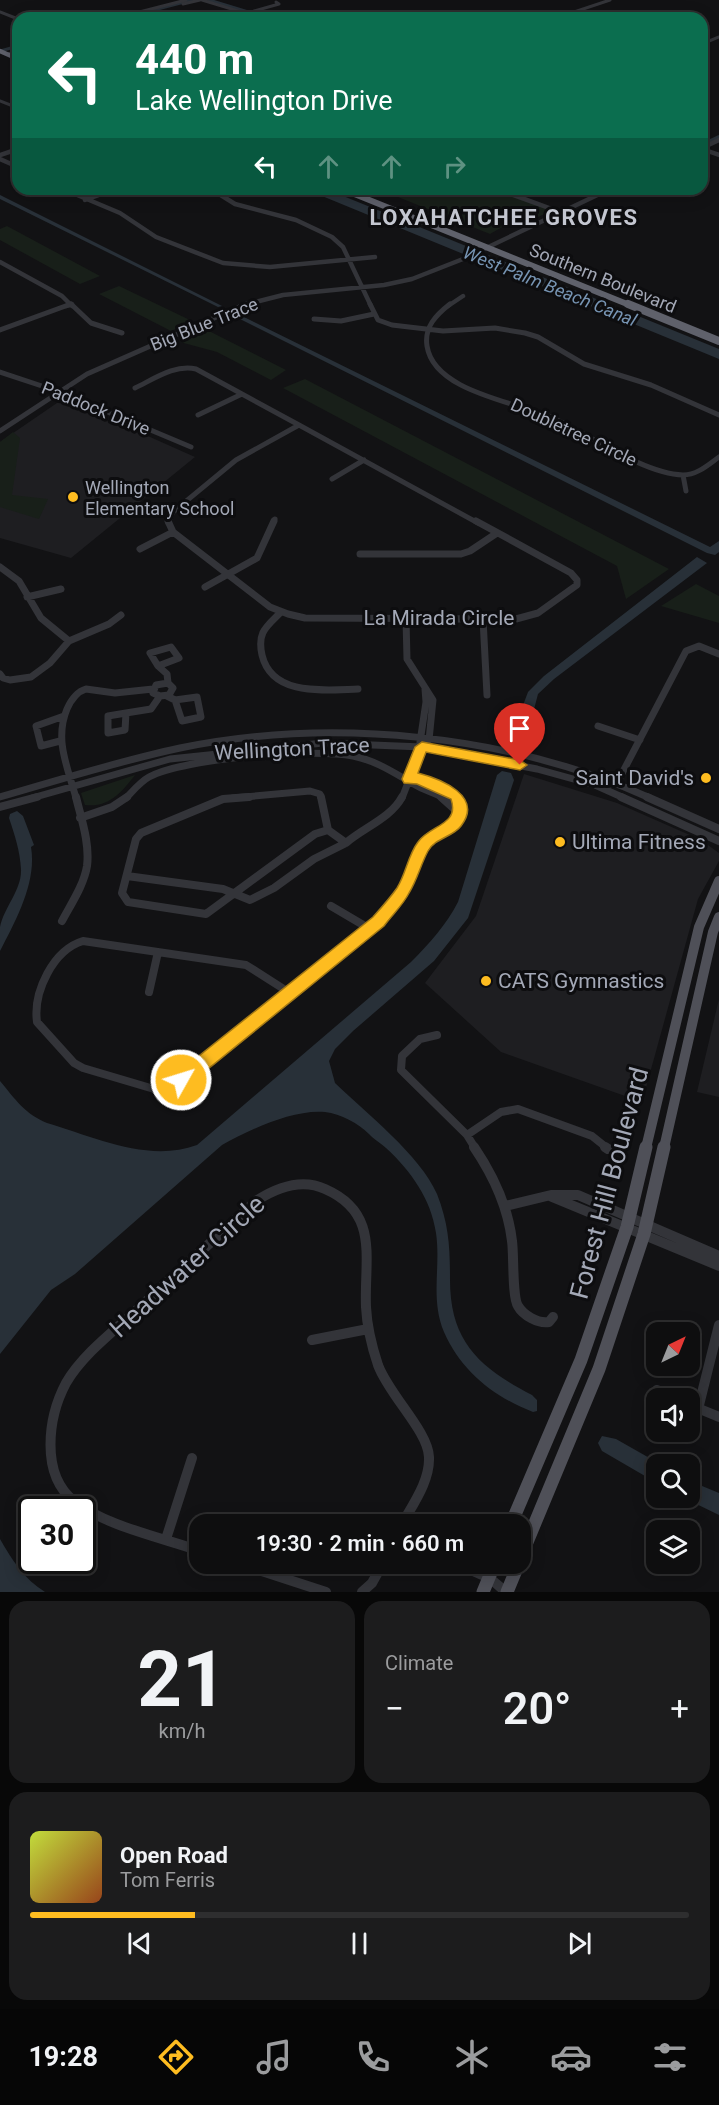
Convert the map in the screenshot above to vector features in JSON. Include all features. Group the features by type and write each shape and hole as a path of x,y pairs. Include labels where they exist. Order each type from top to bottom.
{"highway":[{"name":"Southern Boulevard","path":"357,195 719,341"},
{"name":"Southern Boulevard","path":"371,195 488,247 719,334"}],"main road":[{"name":"Forest Hill Boulevard","path":"516,1514 581,1360 628,1222 699,927 719,881"},
{"name":"Forest Hill Boulevard","path":"531,1534 599,1369 645,1229 713,932 719,917"},
{"name":"Forest Hill Boulevard","path":"506,1592 514,1574"}],"street":[{"path":"139,12 186,0"},
{"path":"155,12 201,0 241,12"},
{"path":"216,0 253,12 279,4 276,2"},
{"path":"573,12 610,0"},
{"path":"75,195 120,213 156,237 224,263 270,267 375,258"},
{"path":"85,200 99,195"},
{"path":"220,195 246,208 296,220 318,228 335,240 350,261 378,320 392,325 427,329 461,331 495,328 525,333 538,337 584,364 651,385 719,415"},
{"path":"513,195 560,212"},
{"name":"Big Blue Trace","path":"0,431 87,374 239,306 283,295 363,287 412,279 463,259 597,195"},
{"path":"0,262 58,294 91,323 122,333"},
{"path":"427,329 433,317 463,296"},
{"path":"0,330 72,304"},
{"path":"314,319 341,321 374,315"},
{"name":"Doubletree Circle","path":"427,329 425,350 433,366 457,383 552,417 636,462 684,475"},
{"name":"La Mirada Circle","path":"135,388 178,368 196,369 571,573 578,582 576,587 532,616 516,619 305,618 281,612 267,605 173,532"},
{"name":"Paddock Drive","path":"0,372 60,392 191,447"},
{"path":"198,415 242,394"},
{"path":"35,408 58,396 67,395"},
{"path":"140,549 173,532 167,522 173,512 236,460 300,425"},
{"path":"686,492 684,475 697,472 719,457"},
{"path":"332,479 364,460"},
{"path":"205,587 259,556 268,529 275,519"},
{"path":"360,554 461,554 470,551 497,533"},
{"path":"0,567 19,581 41,618 69,641"},
{"path":"27,597 61,589"},
{"path":"281,612 263,630 259,642 269,670 275,678 285,685 297,688 358,689"},
{"path":"0,674 3,678 10,680 31,677 50,663 69,641 109,624 121,615"},
{"path":"406,619 407,659 433,700 429,740"},
{"path":"483,619 487,695"},
{"path":"595,785 617,783 686,651 699,646 719,654"},
{"path":"126,713 151,709 163,696 173,690 168,683 167,674 158,666"},
{"path":"63,921 87,866 86,845 60,741 64,716 75,696 82,690 96,689 114,693 153,689 159,684 168,683"},
{"path":"127,876 223,889 250,900 259,897 311,860 338,849 362,829 393,810 403,797 420,742 426,702 425,687"},
{"path":"153,689 155,694 176,699"},
{"path":"60,741 41,746 36,726 64,716"},
{"path":"598,726 640,740"},
{"name":"Wellington Trace","path":"0,797 181,748 243,739 337,732 396,734 595,785 719,841"},
{"name":"Wellington Trace","path":"0,807 170,759 230,751 330,743 429,740 523,755 617,783 719,829"},
{"path":"80,818 114,806 128,796 142,781 154,775 246,758 309,754 346,755 374,763 409,779 416,786 449,800 460,813 452,826 423,845 403,891 390,909 370,929 291,993 171,1086 159,1089 148,1088 78,1066 37,1022 36,1006 58,958 76,943 83,941 246,965 291,993"},
{"path":"328,830 315,834 206,914 128,902 122,893 136,839 141,833 223,799 310,791 321,794 328,830 346,843"},
{"path":"331,906 370,929"},
{"path":"149,992 158,952"},
{"path":"437,1035 420,1039 402,1056 400,1065 404,1074 467,1135 490,1171 505,1206 512,1241 516,1304 525,1314 543,1323 549,1322 553,1317"},
{"path":"467,1135 501,1112 518,1109 592,1136 608,1149"},
{"name":"Headwater Circle","path":"189,1547 82,1509 64,1489 54,1470 50,1441 55,1409 72,1375 96,1347 256,1201 276,1189 298,1184 309,1184 329,1190 348,1203 358,1216 368,1244 365,1296 368,1329 383,1376 393,1396 422,1435 428,1449 427,1471 410,1514"},
{"path":"505,1206 552,1197 719,1256"},
{"path":"645,1229 719,1266"},
{"path":"700,1388 719,1325"},
{"path":"312,1340 368,1329"},
{"path":"700,1409 719,1417"},
{"path":"166,1539 192,1458"},
{"path":"271,1574 326,1592"},
{"path":"362,1592 372,1583 377,1574"},
{"path":"470,1574 485,1585 506,1592"}],"shaded area":[{"path":"393,195 512,195 553,210 534,219 501,211 485,218 504,226 490,234"},
{"path":"7,226 100,276 80,284 0,240 0,229"},
{"path":"119,286 192,321 171,331 99,294"},
{"path":"205,329 286,370 271,380 217,352 180,342"},
{"path":"305,379 669,569 626,599 617,566 283,388"},
{"name":"Wellington Elementary School","path":"67,400 195,457 71,558 0,538 0,442 57,403"},
{"path":"13,432 20,438 12,495 48,499 39,519 0,507 0,442"},
{"path":"696,584 719,596 719,623 661,606"},
{"path":"524,774 617,803 701,840 719,853 719,861 698,899 642,1102 501,1052 425,983 476,916"},
{"path":"135,775 114,798 101,804 85,805 81,793"},
{"path":"719,999 719,1097 697,1092"}],"water":[{"path":"0,195 222,306 218,307 0,199"},
{"name":"West Palm Beach Canal","path":"320,195 341,195 719,349 719,359"},
{"path":"244,317 710,547 719,541 719,552 715,555 707,553 240,319"},
{"path":"697,557 707,563 554,679 538,694 525,744 512,743 510,740 528,692 544,676"},
{"path":"502,771 511,773 514,780 468,918 434,961 353,1031 335,1049 329,1061 335,1083 418,1164 437,1194 448,1236 451,1302 462,1337 483,1363 532,1395 537,1400 537,1411 533,1412 505,1399 480,1381 451,1346 440,1320 438,1307 436,1233 430,1209 425,1197 404,1166 360,1126 343,1117 325,1112 285,1117 258,1127 222,1145 75,1274 51,1290 0,1354 0,1081 32,1115 47,1123 83,1135 140,1150 178,1150 197,1145 411,962 437,934 458,902 497,775"},
{"path":"17,811 23,816 34,845 31,847 31,874 24,900 0,951 0,927 21,877 18,850 9,818 10,814"},
{"path":"602,1436 616,1439 646,1456 646,1477 602,1451 598,1443"},
{"path":"700,1485 719,1493 719,1515 700,1506"},
{"path":"0,1539 18,1567 18,1574 25,1574 45,1592 0,1592"}],"waterway":[{"path":"146,12 192,0"},
{"path":"209,0 248,12"},
{"path":"0,51 12,48"},
{"path":"708,142 719,137"}],"place":[{"name":"Wellington Elementary School","path":"73,497"},
{"name":"Saint David's","path":"706,778"},
{"name":"Ultima Fitness","path":"560,842"},
{"name":"CATS Gymnastics","path":"486,981"}],"district":[{"name":"LOXAHATCHEE GROVES","path":"504,217"}],"route":[{"path":"181,1080 370,929 390,909 403,891 423,845 455,824 460,813 456,796 419,778 409,779 422,747 520,765"}]}
